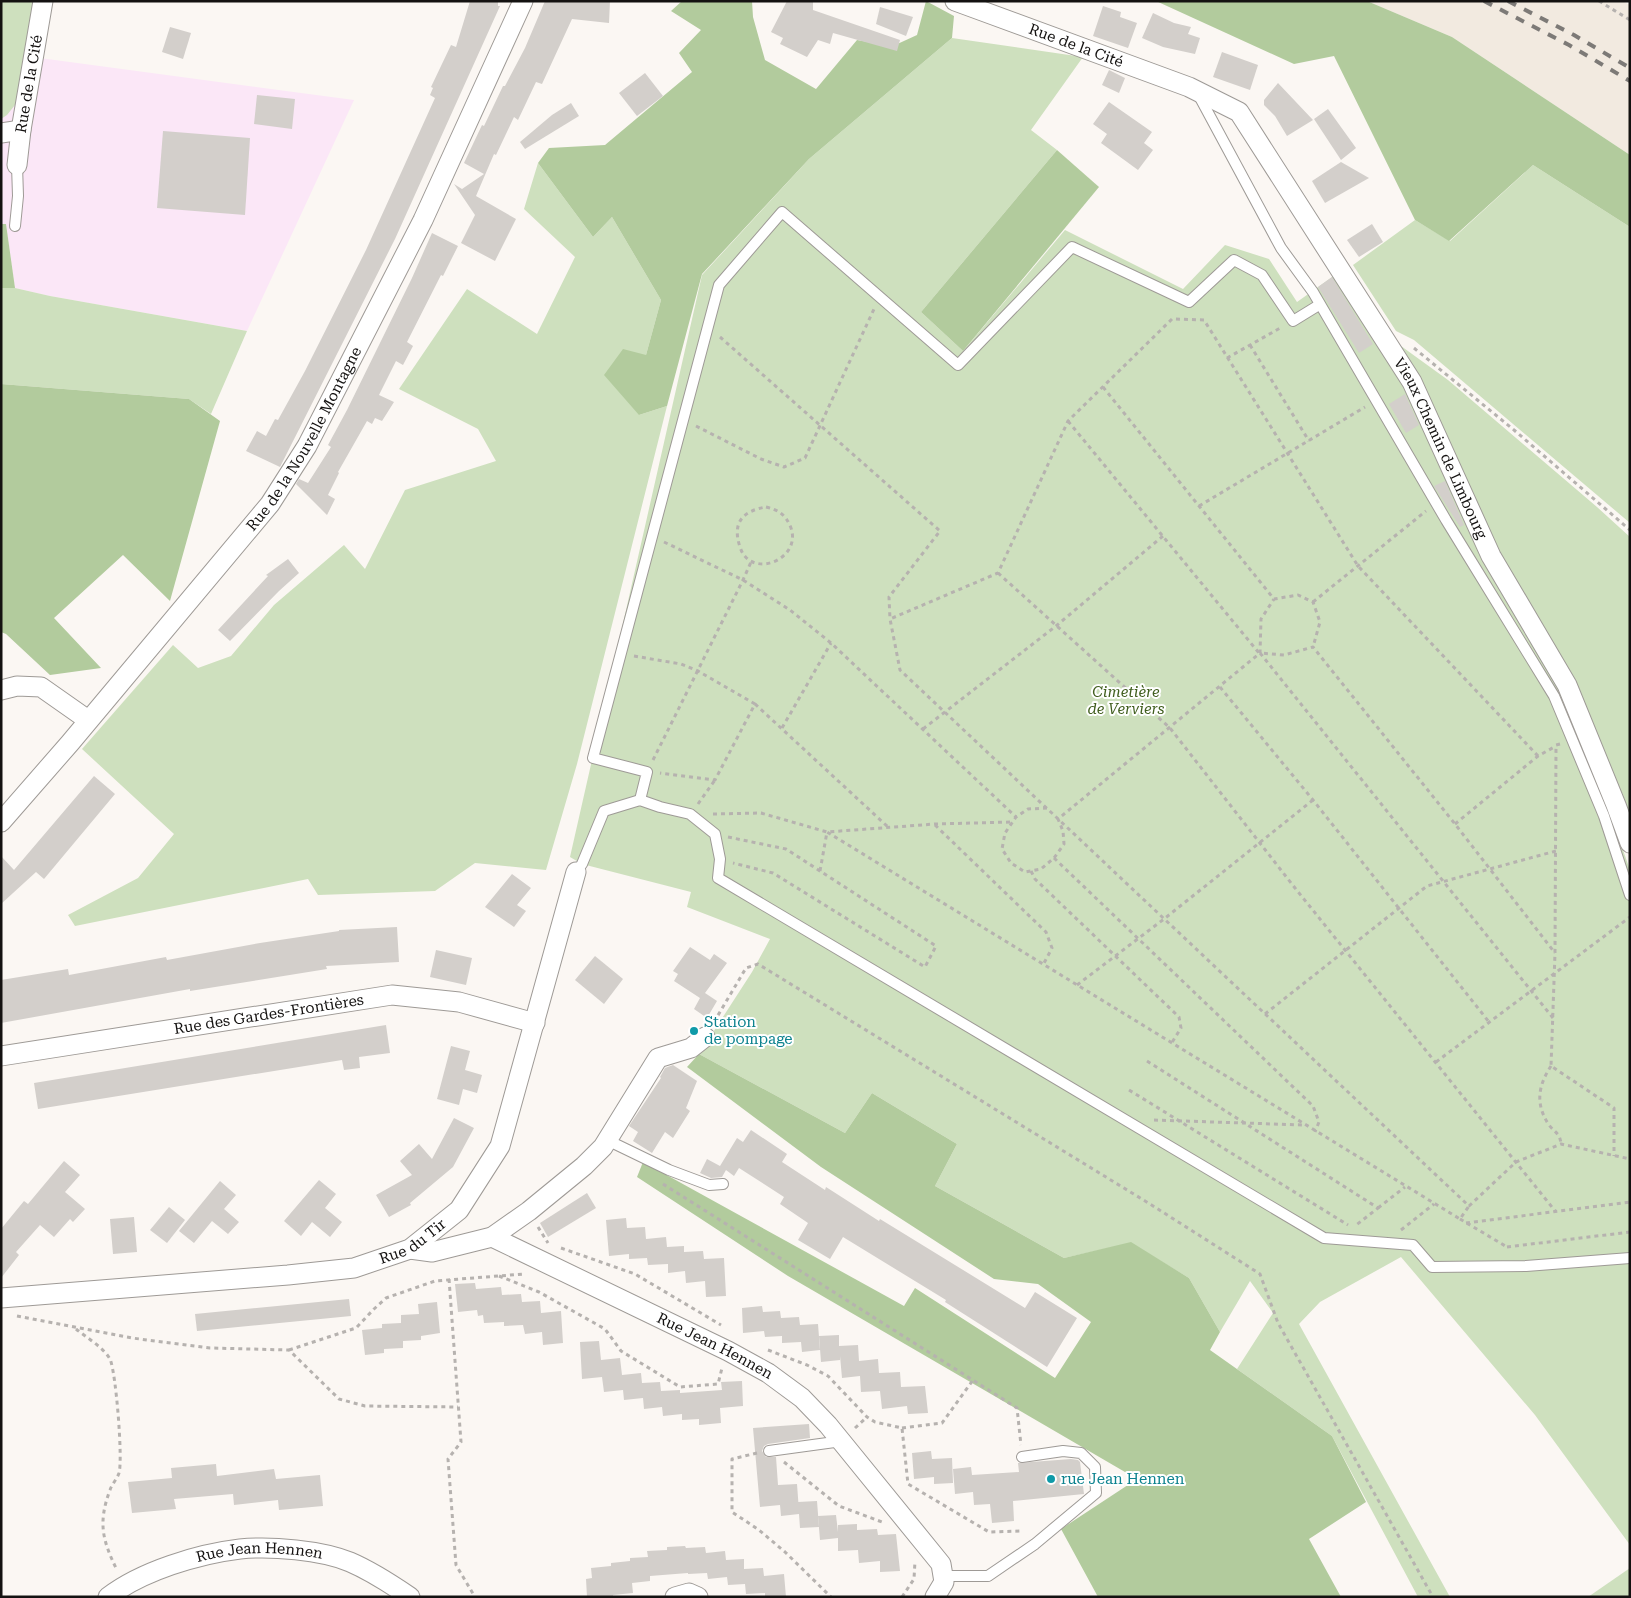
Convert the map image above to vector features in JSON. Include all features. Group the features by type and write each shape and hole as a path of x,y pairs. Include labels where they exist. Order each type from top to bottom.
{"street":[{"name":"Rue de la Cité","path":"18,165 21,130 43,1"},
{"name":"Rue de la Nouvelle Montagne","path":"1,822 70,743 270,504 307,446 423,220 523,1"},
{"name":"Rue de la Cité","path":"955,1 1196,91"},
{"name":"Vieux Chemin de Limbourg","path":"1196,91 1239,112 1412,382 1491,556 1567,685 1630,843"},
{"path":"1,133 21,130"},
{"path":"1,690 17,686 41,687 88,720"},
{"name":"Rue du Tir","path":"1,1298 278,1276 354,1268 410,1249 459,1210 500,1146 576,872"},
{"name":"Rue des Gardes-Frontières","path":"1,1056 392,995 459,1002 535,1023"},
{"path":"410,1249 432,1252 492,1237 529,1211 584,1166 603,1146 658,1058 691,1048 705,1037"},
{"name":"Rue Jean Hennen","path":"492,1237 728,1351 768,1373 802,1398 842,1441 941,1564 943,1576"},
{"name":"Rue Jean Hennen","path":"108,1597 142,1577 202,1556 241,1549 280,1549 313,1552 349,1562 382,1579 410,1597"},
{"path":"935,1597 944,1582 943,1576"},
{"path":"676,1597 689,1593 698,1597"}],"lane":[{"path":"1196,91 1281,248 1313,292 1436,503 1554,696 1604,816 1630,895"},
{"path":"15,226 18,196 18,165"},
{"path":"640,800 648,772 592,758 719,285 782,212 958,365 1072,247 1189,302 1234,260 1262,275 1293,321 1319,305"},
{"path":"576,872 582,864 604,811 640,800 690,814 715,834 720,860 718,878 1324,1238 1413,1244 1432,1267 1537,1265 1630,1258"},
{"path":"607,1140 669,1170 709,1185 723,1184"},
{"path":"769,1451 842,1441"},
{"path":"943,1576 988,1576 1035,1544 1096,1493 1095,1467 1081,1453 1063,1450 1022,1457"}],"path":[{"path":"1599,1 1630,20"},
{"path":"683,419 762,459 784,467 805,458 880,297"},
{"path":"890,619 998,573 1068,421 1172,319 1204,320 1358,566 1538,756"},
{"path":"1227,358 1293,321"},
{"path":"708,327 940,531 889,597 890,619 900,670 1468,1206"},
{"path":"1250,345 1309,441"},
{"path":"1409,345 1514,430 1630,530"},
{"path":"1103,386 1274,600"},
{"path":"1199,506 1376,400"},
{"path":"1068,421 1260,653 1553,1018"},
{"path":"1313,602 1436,503"},
{"path":"766,507 779,510 788,520 792,533 791,547 783,557 772,562 761,564 750,562 740,550 737,537 739,522 745,514 755,509 766,507"},
{"path":"923,729 1056,626 1163,536"},
{"path":"652,537 744,580 790,610 831,643 1016,817"},
{"path":"715,780 648,772 744,580 750,562"},
{"path":"998,573 1170,728 1345,950 1556,1212"},
{"path":"1260,653 1261,620 1274,600 1298,595 1313,602 1320,622 1313,647"},
{"path":"782,728 831,643"},
{"path":"1058,819 1260,653 1284,655 1313,647"},
{"path":"1313,647 1455,824 1555,953"},
{"path":"621,654 680,664 698,671 755,704 888,827"},
{"path":"1220,686 1489,1022"},
{"path":"690,814 715,780 755,704"},
{"path":"1455,824 1538,756 1556,745 1572,739"},
{"path":"1556,745 1555,953 1551,1066 1542,1080 1540,1095 1542,1113 1550,1126 1560,1136 1561,1144"},
{"path":"1077,985 1139,939 1313,800"},
{"path":"1047,808 1028,809 1016,817 1005,832 1002,849 1011,863 1025,872 1041,869 1054,858 1064,844 1063,831 1058,819"},
{"path":"690,814 761,813 828,832 1315,1132 1537,1265"},
{"path":"828,832 935,824 1012,822"},
{"path":"935,824 1046,932 1052,948 1043,965"},
{"path":"820,871 828,832"},
{"path":"715,834 786,849 936,946 925,967 773,873 720,860"},
{"path":"1265,1014 1427,886 1556,851"},
{"path":"1054,858 1314,1106 1319,1122 1315,1132"},
{"path":"1031,871 1035,880 1179,1018 1181,1028 1171,1044"},
{"path":"1436,1062 1630,917"},
{"path":"705,1037 746,968 758,964 1260,1274 1278,1323 1433,1597"},
{"path":"1146,1061 1378,1208"},
{"path":"1551,1066 1614,1108 1614,1156"},
{"path":"1129,1090 1353,1228 1405,1186"},
{"path":"1122,1118 1304,1125"},
{"path":"1460,1219 1468,1206 1516,1162 1561,1144 1630,1159"},
{"path":"662,1184 1017,1408 1022,1457"},
{"path":"1466,1223 1630,1202"},
{"path":"1385,1243 1434,1204"},
{"name":"Rue Jean Hennen","path":"529,1211 548,1243 635,1274 728,1329"},
{"path":"1507,1247 1630,1232"},
{"path":"13,1314 19,1318 132,1338 210,1348 289,1350 356,1328 386,1298 435,1281 496,1275 531,1274"},
{"path":"496,1275 538,1292 605,1330 621,1351 680,1387 718,1384 723,1360"},
{"path":"449,1279 461,1442 448,1459 456,1565 476,1597"},
{"path":"74,1328 104,1351 110,1360 113,1375 121,1459 119,1473 104,1506 102,1524 105,1541 125,1586"},
{"name":"Rue Jean Hennen","path":"764,1348 807,1365 828,1376 867,1417 875,1422 902,1428"},
{"path":"289,1350 338,1399 365,1406 458,1408"},
{"path":"973,1380 942,1423 902,1428 908,1484 989,1532 1021,1530"},
{"path":"831,1597 785,1552 759,1530 732,1512 732,1459 769,1451 839,1506 886,1523"},
{"path":"902,1597 914,1579 915,1559"}],"shaded area":[{"path":"1,1 33,1 25,56 354,100 247,331 15,288 6,224 1,224"},
{"path":"1367,1 1622,1 1630,5 1630,155 1452,37"}],"green space":[{"path":"1,1 33,1 15,105 1,119"},
{"path":"682,1 752,1 753,17 765,60 816,89 857,40 893,46 917,35 926,1 954,16 952,38 809,159 702,274 667,406 639,415 604,375 623,349 646,355 661,300 612,217 593,237 538,163 549,148 605,145 692,72 679,53 701,30 671,11"},
{"path":"1156,1 1367,1 1452,37 1630,155 1630,227 1533,165 1449,241 1415,220 1334,56 1294,64"},
{"name":"Cimetière de Verviers","path":"952,38 1083,57 1031,130 1057,150 921,312 963,351 1065,230 1183,289 1225,245 1269,259 1297,302 1335,275 1405,382 1561,691 1609,810 1630,870 1630,1545 1535,1415 1401,1257 1320,1302 1299,1324 1450,1597 1418,1597 1332,1436 1237,1369 1273,1313 1250,1281 1220,1332 1189,1278 1131,1243 1064,1258 935,1186 957,1144 872,1093 845,1133 699,1054 752,972 770,939 687,907 691,892 582,864 570,857 702,275 809,159"},
{"path":"1057,150 1099,187 963,351 921,312"},
{"path":"538,163 593,237 612,217 661,300 646,355 639,415 667,406 577,764 546,870 475,863 435,891 318,895 308,879 75,926 68,915 138,878 174,834 82,749 173,645 198,668 231,656 274,605 344,545 365,569 405,490 496,461 478,429 399,389 467,289 537,334 575,257 524,209"},
{"path":"1533,165 1630,227 1630,523 1414,340 1396,331 1353,265 1415,220 1450,241"},
{"path":"1,224 6,224 15,288 1,288"},
{"path":"1,288 15,288 247,331 211,414 189,399 1,384"},
{"path":"1401,346 1448,380 1630,537 1630,814 1563,663 1500,556"},
{"path":"1,384 189,399 220,421 170,601 123,555 54,618 101,668 50,675 6,634 1,632"},
{"path":"699,1054 845,1133 872,1093 957,1144 935,1186 1064,1258 1131,1242 1189,1278 1220,1332 1210,1350 1332,1436 1366,1502 1309,1539 1341,1597 1098,1597 1061,1529 1137,1479 788,1276 637,1177 643,1162 904,1306 915,1288 1055,1378 1091,1322 1038,1284 994,1279 821,1167 687,1067"},
{"path":"1630,1568 1630,1597 1588,1597"}],"building":[{"path":"470,1 498,1 498,6 500,6 395,239 280,467 246,451 257,431 266,436 275,419 278,420 366,250 435,98 430,95 433,88 431,87 451,45 456,47"},
{"path":"545,1 610,1 609,23 572,19 542,84 536,82 518,120 514,117 496,155 494,154 476,196 516,219 495,261 461,243 475,215 454,184 462,189 484,174 464,163 482,125 484,126 503,86 505,86 525,48"},
{"path":"787,1 813,1 813,10 900,40 897,51 833,33 830,44 818,40 807,57 780,44 783,38 771,32"},
{"path":"1103,6 1121,12 1120,17 1137,23 1128,48 1093,36"},
{"path":"880,7 913,17 906,36 876,24"},
{"path":"1153,13 1174,23 1191,27 1188,34 1200,38 1195,54 1163,47 1142,38"},
{"path":"170,27 191,33 183,59 162,52"},
{"path":"1222,52 1258,65 1250,90 1213,77"},
{"path":"1109,70 1125,78 1119,93 1102,85"},
{"path":"645,73 663,96 637,116 619,93"},
{"path":"1278,83 1313,120 1287,136 1275,116 1264,105 1264,100"},
{"path":"257,95 295,99 292,129 254,124"},
{"path":"1109,102 1152,132 1144,143 1153,150 1138,170 1101,143 1107,134 1093,124"},
{"path":"571,103 579,116 525,149 520,142 552,115"},
{"path":"1328,109 1356,148 1341,160 1314,119"},
{"path":"163,131 250,138 245,215 157,208"},
{"path":"1341,162 1369,178 1325,203 1312,181"},
{"path":"1372,224 1383,242 1359,257 1347,240"},
{"path":"432,233 458,246 407,342 413,346 403,365 396,361 379,395 394,402 382,421 375,418 372,424 367,421 338,472 328,495 335,499 327,515 296,484 299,479 308,483 331,447 328,445 412,278"},
{"path":"1332,277 1373,344 1359,353 1318,287"},
{"path":"1405,394 1419,425 1406,433 1389,404"},
{"path":"1445,481 1464,525 1460,527 1434,486"},
{"path":"288,559 299,573 230,641 218,630 268,576 266,575"},
{"path":"94,776 115,794 44,879 36,872 1,904 1,856 14,870"},
{"path":"512,874 531,888 517,905 526,911 514,927 485,907"},
{"path":"397,927 399,962 326,966 327,969 190,991 190,989 1,1023 1,980 68,969 69,975 166,957 167,960 339,930"},
{"path":"690,947 710,960 714,954 727,963 705,993 717,1001 707,1018 694,1009 700,998 674,981 678,974 673,971"},
{"path":"436,950 472,958 466,985 430,977"},
{"path":"595,956 623,979 604,1004 575,980"},
{"path":"386,1025 390,1053 359,1057 360,1068 344,1070 342,1060 38,1109 34,1083"},
{"path":"451,1046 470,1051 465,1070 482,1075 477,1093 463,1089 459,1105 437,1099"},
{"path":"673,1065 697,1081 686,1108 690,1111 673,1138 665,1132 652,1153 633,1141 638,1132 629,1126 661,1078 665,1068"},
{"path":"454,1118 474,1128 453,1167 410,1203 411,1205 389,1217 376,1195 412,1175 400,1161 419,1144 432,1159"},
{"path":"751,1130 787,1154 782,1162 825,1190 826,1187 879,1221 880,1219 1025,1308 1035,1292 1077,1318 1047,1367 945,1302 946,1300 843,1237 830,1259 798,1240 808,1223 780,1204 784,1197 739,1168 734,1176 726,1170 722,1177 711,1178 700,1173 707,1159 720,1166 737,1138 743,1142"},
{"path":"64,1161 80,1175 65,1192 85,1209 73,1222 70,1219 54,1237 40,1225 16,1252 19,1255 1,1278 1,1229 24,1201 28,1204"},
{"path":"319,1180 336,1194 325,1208 342,1222 330,1237 312,1222 301,1236 284,1221"},
{"path":"220,1181 236,1195 224,1209 239,1222 228,1234 212,1221 194,1243 179,1231"},
{"path":"587,1193 596,1208 548,1237 540,1223"},
{"path":"169,1207 185,1220 167,1243 150,1230"},
{"path":"134,1217 137,1252 113,1254 110,1219"},
{"path":"626,1218 627,1228 645,1227 646,1239 666,1237 667,1247 684,1246 684,1252 703,1251 704,1259 724,1258 726,1296 706,1297 705,1281 686,1283 685,1271 668,1273 668,1264 648,1265 647,1258 629,1259 629,1254 609,1256 606,1220"},
{"path":"475,1283 476,1289 501,1287 502,1295 521,1294 522,1302 540,1301 541,1313 561,1311 563,1343 543,1345 542,1332 525,1334 523,1325 504,1326 504,1322 484,1323 483,1315 478,1316 477,1310 458,1312 455,1284"},
{"path":"349,1299 351,1316 197,1331 195,1314"},
{"path":"437,1302 440,1333 421,1336 421,1340 403,1341 403,1348 384,1349 384,1353 365,1355 362,1330 382,1328 382,1324 401,1323 401,1315 419,1314 418,1304"},
{"path":"762,1306 763,1312 780,1311 781,1318 799,1317 800,1325 818,1324 820,1350 802,1352 801,1342 782,1343 782,1336 765,1337 764,1331 743,1333 742,1308"},
{"path":"839,1335 839,1346 858,1345 859,1361 878,1359 879,1373 900,1372 901,1387 925,1386 928,1413 908,1414 907,1406 882,1409 880,1391 861,1392 860,1376 842,1378 840,1356 840,1360 821,1362 819,1336"},
{"path":"599,1341 601,1360 620,1358 622,1375 641,1373 642,1383 660,1382 661,1391 680,1390 680,1393 722,1390 721,1382 742,1381 743,1406 720,1408 721,1423 699,1425 699,1419 682,1420 682,1414 663,1416 662,1407 644,1409 643,1398 624,1400 623,1390 604,1392 602,1377 582,1379 580,1342"},
{"path":"809,1424 810,1438 768,1444 764,1446 762,1451 766,1457 776,1457 778,1485 797,1484 798,1502 817,1501 819,1527 800,1528 799,1514 781,1516 780,1505 760,1507 753,1428"},
{"path":"931,1451 932,1459 952,1458 953,1483 934,1484 934,1477 914,1479 912,1453"},
{"path":"1071,1459 1080,1462 1084,1494 1013,1501 1014,1521 992,1523 990,1504 974,1505 973,1492 955,1494 953,1469 971,1467 972,1475 1019,1472 1018,1463"},
{"path":"216,1464 217,1476 274,1469 276,1479 320,1475 323,1506 279,1510 278,1500 234,1505 233,1494 174,1499 176,1509 132,1513 128,1482 172,1478 171,1468"},
{"path":"836,1515 838,1532 838,1525 857,1524 857,1530 877,1529 878,1535 896,1534 900,1571 880,1572 880,1561 859,1563 858,1550 838,1551 838,1538 820,1540 818,1516"},
{"path":"685,1546 686,1548 705,1547 706,1553 725,1551 726,1560 744,1559 744,1569 763,1568 764,1576 784,1574 786,1597 765,1597 765,1593 746,1594 745,1584 728,1585 727,1577 708,1579 707,1573 688,1573 650,1576 650,1581 632,1583 633,1593 613,1595 613,1597 587,1597 586,1579 592,1578 591,1568 611,1566 611,1563 630,1561 630,1558 648,1557 647,1551 667,1550 667,1547"}],"railway":[{"path":"1484,1 1569,45 1630,81"},
{"path":"1508,1 1574,35 1630,68"}],"place":[{"name":"Station de pompage","path":"694,1031"},
{"name":"rue Jean Hennen","path":"1051,1479"}]}
